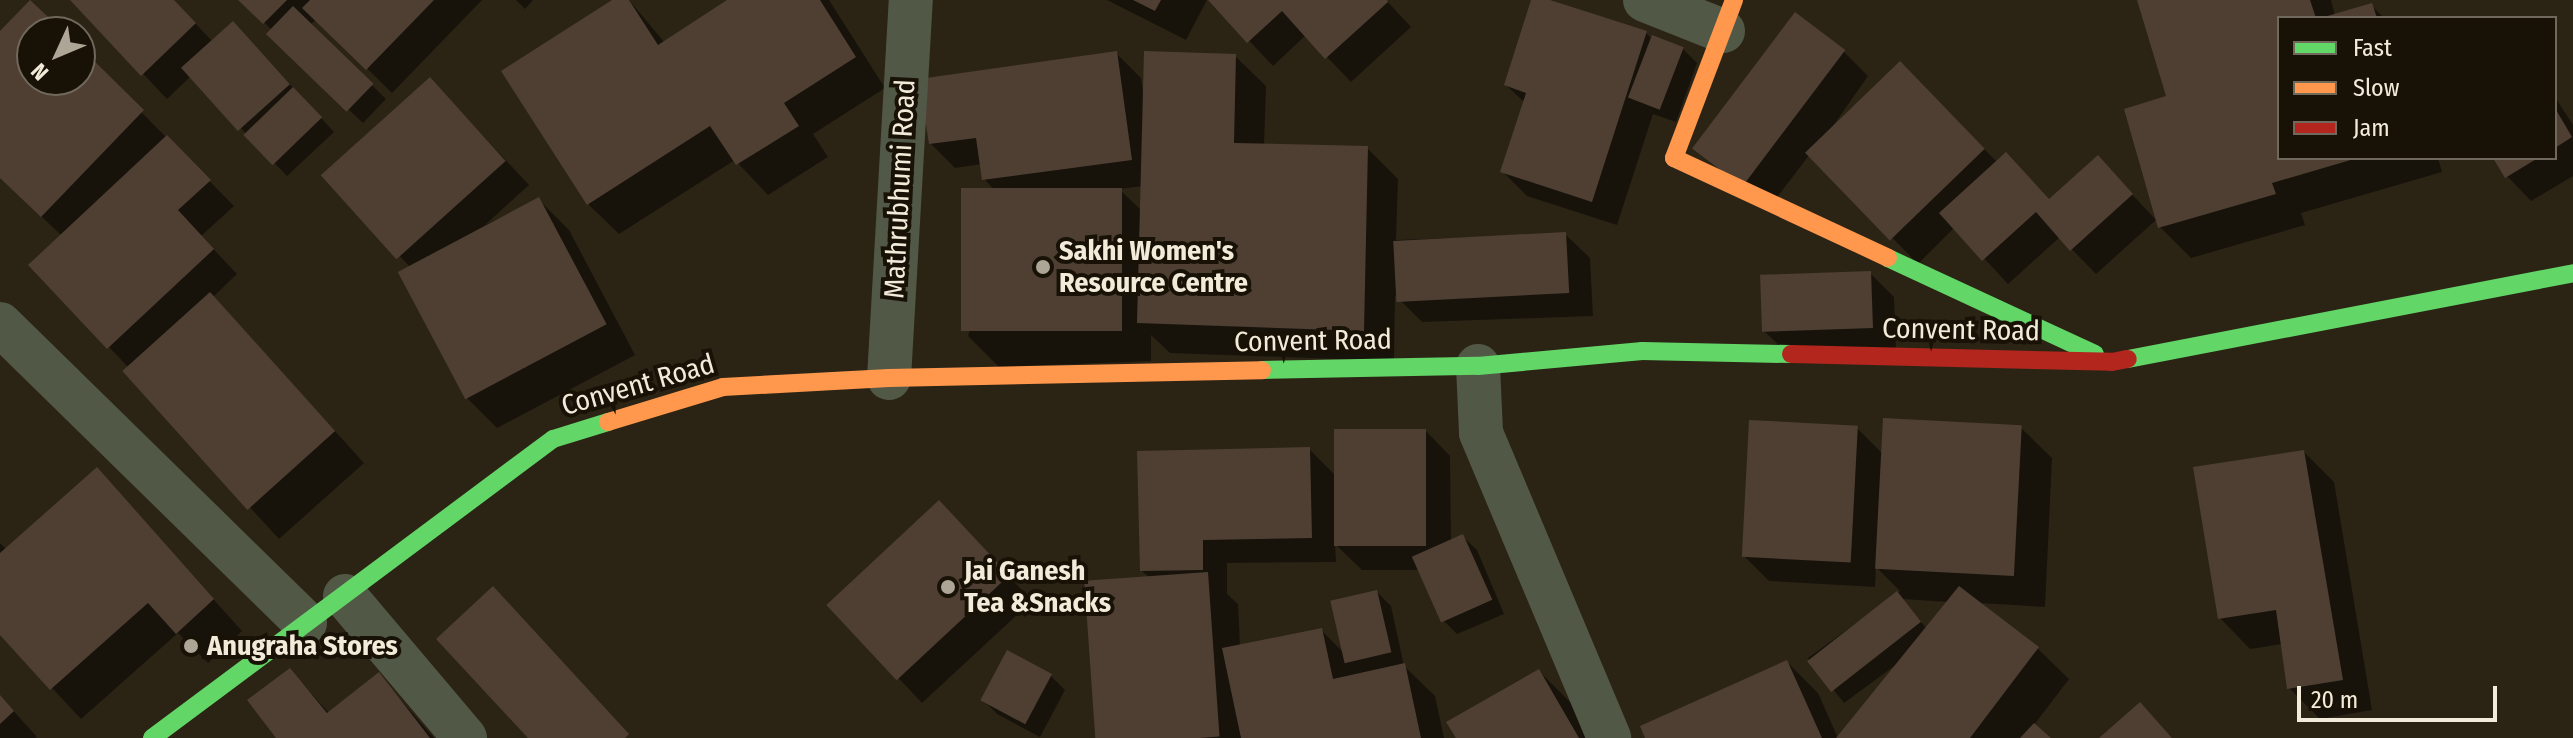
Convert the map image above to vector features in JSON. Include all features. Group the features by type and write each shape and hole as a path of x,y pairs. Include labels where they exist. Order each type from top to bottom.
{"street":[{"name":"Mathrubhumi Road","path":"889,378 911,0"},
{"path":"1645,0 1728,15 1674,158 2112,362"},
{"name":"Convent Road","path":"152,738 553,439 723,387 889,378 1478,366 1642,351 2112,362 2573,273"},
{"path":"0,324 305,623"},
{"path":"1478,366 1481,433 1609,738"},
{"path":"345,596 465,738"}],"building":[{"path":"30,0 47,16 16,16 16,96 96,96 96,63 144,110 41,217 0,178 0,31"},
{"path":"70,0 174,0 196,23 141,76 96,28 96,16 85,16"},
{"path":"238,0 287,0 263,24"},
{"path":"310,0 434,0 366,70 302,8"},
{"path":"612,0 629,0 658,45 727,0 820,0 856,57 784,103 799,126 736,165 710,126 587,205 501,71"},
{"path":"1133,0 1161,0 1155,11"},
{"path":"1208,0 1388,2 1325,59 1282,11 1247,43"},
{"path":"1531,0 1550,0 1647,31 1592,202 1500,172 1526,93 1504,85"},
{"path":"2137,0 2310,0 2315,16 2277,16 2277,160 2351,160 2272,183 2276,194 2158,228 2124,109 2166,96"},
{"path":"2372,3 2376,16 2327,16"},
{"path":"293,6 374,84 346,112 266,34"},
{"path":"1795,12 1845,50 1742,186 1692,149"},
{"path":"233,21 290,84 238,131 181,68"},
{"path":"1652,35 1684,47 1660,110 1628,98"},
{"path":"1117,51 1132,160 982,180 976,138 929,144 919,79"},
{"path":"1144,51 1236,54 1234,143 1368,146 1364,331 1137,323"},
{"path":"1900,61 1985,149 1890,240 1805,153"},
{"path":"430,77 506,161 396,259 321,175"},
{"path":"293,87 322,117 273,165 243,135"},
{"path":"2557,111 2572,137 2557,147"},
{"path":"167,135 211,180 178,210 214,249 107,349 28,265"},
{"path":"2006,152 2049,199 2098,155 2133,194 2070,251 2036,212 1982,261 1939,213"},
{"path":"2494,160 2535,160 2505,178"},
{"name":"Sakhi Women's Resource Centre","path":"961,188 1122,188 1122,331 961,331"},
{"path":"539,197 607,324 465,399 398,272"},
{"path":"1566,232 1569,293 1396,302 1393,241"},
{"path":"1871,271 1873,328 1762,332 1760,275"},
{"path":"210,292 335,431 247,510 122,371"},
{"path":"1883,418 2022,425 2014,576 1875,569"},
{"path":"1749,420 1858,426 1851,563 1742,557"},
{"path":"1334,429 1426,429 1426,546 1334,546"},
{"path":"1310,447 1312,538 1203,540 1203,570 1140,571 1137,451"},
{"path":"2304,450 2343,680 2287,689 2276,610 2218,619 2193,467"},
{"path":"97,467 214,599 176,634 148,603 50,690 0,635 0,553"},
{"path":"939,500 1009,575 897,680 826,605"},
{"path":"1463,534 1492,600 1441,623 1412,557"},
{"path":"1208,572 1220,737 1095,738 1084,581"},
{"path":"493,586 629,734 625,738 528,738 436,639"},
{"path":"1959,586 2039,647 1970,738 1836,738"},
{"path":"1377,590 1391,652 1345,663 1330,601"},
{"path":"1897,591 1921,622 1831,692 1807,661"},
{"path":"1322,628 1333,679 1405,663 1421,738 1241,738 1222,648"},
{"path":"1007,650 1052,674 1025,724 980,700"},
{"path":"1787,660 1822,738 1645,738 1640,726"},
{"path":"290,668 327,713 379,672 430,738 276,738 247,700"},
{"path":"1539,669 1579,738 1456,738 1446,722"},
{"path":"0,695 14,711 0,724"},
{"path":"2140,702 2172,738 2099,738"},
{"path":"2034,723 2051,738 2020,738"}],"traffic: fast":[{"path":"1888,258 2095,354"},
{"path":"2128,359 2573,273"},
{"path":"1262,370 1478,366 1642,351 1791,354"},
{"path":"152,738 553,439 608,422"}],"traffic: slow":[{"path":"1734,0 1674,158 1888,258"},
{"path":"608,422 723,387 889,378 1262,370"}],"traffic: jam":[{"path":"1791,354 2112,362 2128,359"}],"place":[{"name":"Sakhi Women's Resource Centre","path":"1043,267"},
{"name":"Jai Ganesh Tea &Snacks","path":"948,587"},
{"name":"Anugraha Stores","path":"191,646"}]}
